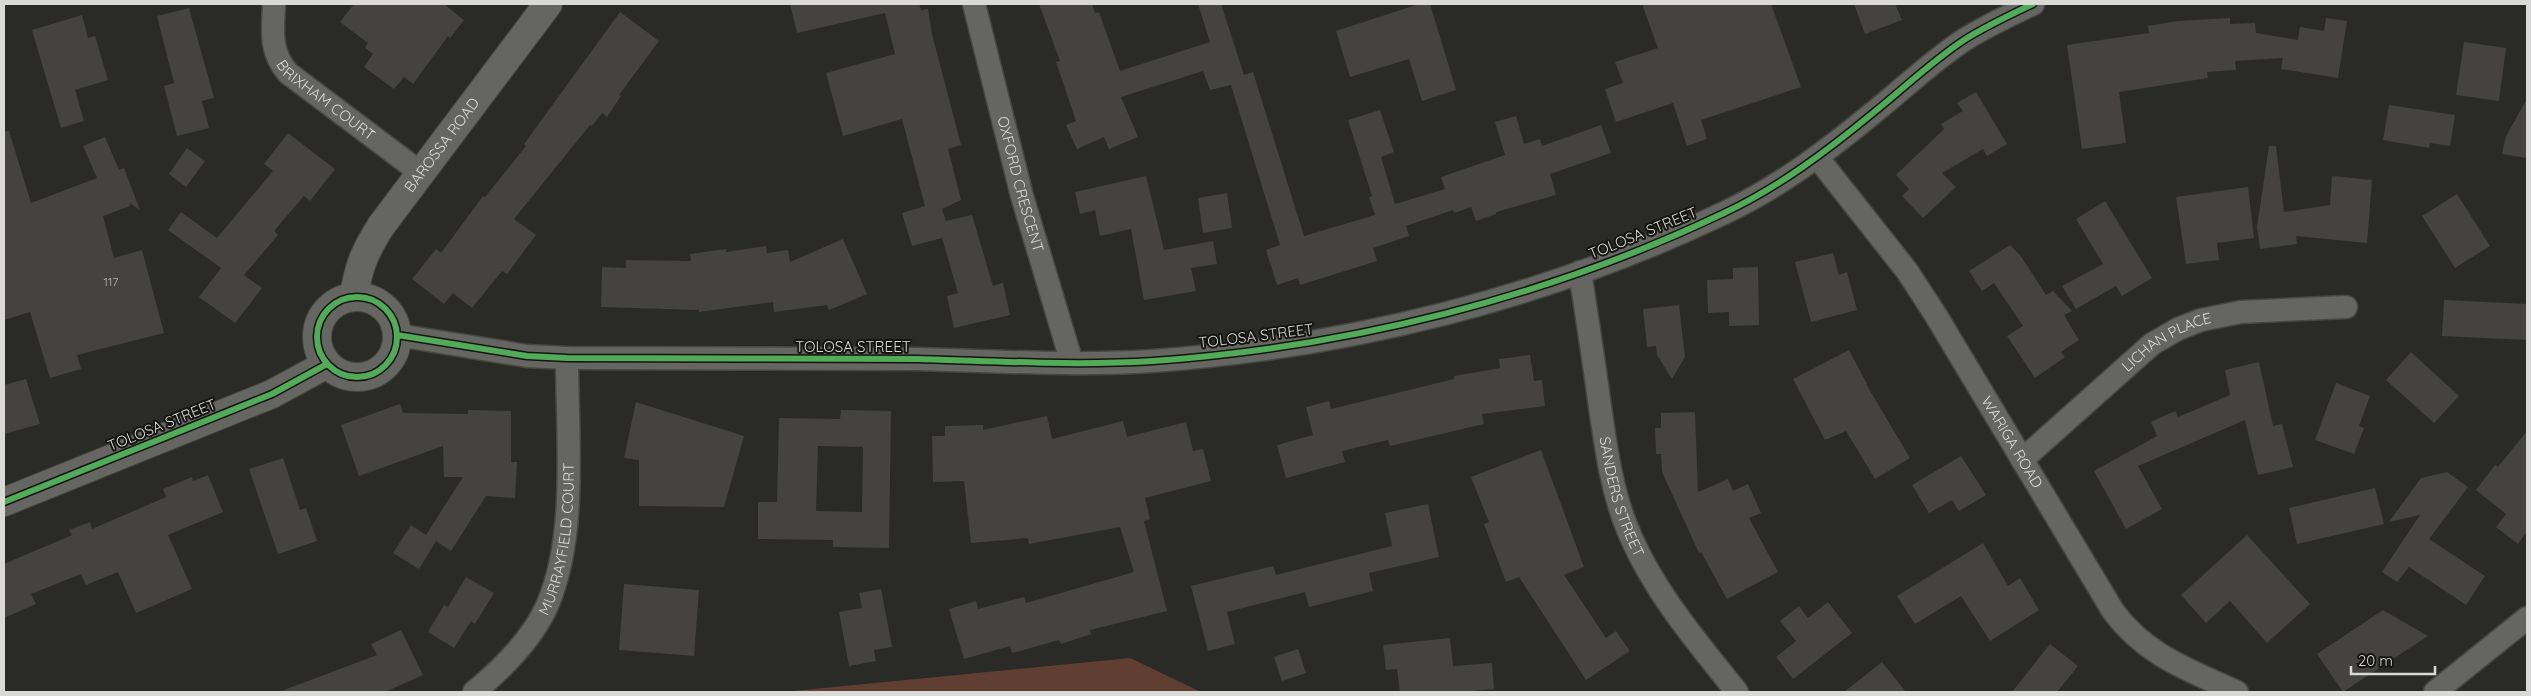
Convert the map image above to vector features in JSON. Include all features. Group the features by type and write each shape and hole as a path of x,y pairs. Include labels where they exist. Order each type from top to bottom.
{"street":[{"name":"BRIXHAM COURT","path":"274,4 272,42 279,63 288,73 421,173"},
{"name":"BAROSSA ROAD","path":"354,297 357,272 366,250 381,226 548,4"},
{"name":"OXFORD CRESCENT","path":"974,4 1022,196 1072,363"},
{"name":"TOLOSA STREET","path":"397,334 526,356 567,358 908,359 1072,363 1152,361 1230,353 1357,334 1445,314 1580,272 1726,212 1773,187 1817,157 1966,39 2033,4"},
{"name":"WARIGA ROAD","path":"1817,157 1912,278 2128,631 2146,647 2176,664 2237,692"},
{"name":"SANDERS STREET","path":"1580,272 1608,460 1615,493 1626,527 1648,570 1688,631 1737,692"},
{"path":"354,297 366,298 378,303 387,311 394,322 397,334 396,346 391,358 373,374 361,377 348,376 337,372 327,364 320,353 317,341 317,328 322,316 330,306 341,300 354,297"},
{"name":"LICHAN PLACE","path":"2022,460 2152,344 2178,329 2201,320 2240,312 2346,307"},
{"name":"MURRAYFIELD COURT","path":"474,692 507,662 528,636 546,607 558,576 564,546 567,514 567,358"},
{"name":"TOLOSA STREET","path":"4,502 272,394 327,364"},
{"path":"2435,692 2527,618"}],"shaded area":[{"path":"1130,658 1201,692 783,692"}],"building":[{"path":"354,4 444,4 464,20 450,38 448,36 413,84 404,77 394,89 364,67 373,54 365,48 368,43 340,22"},
{"path":"790,4 919,4 921,10 928,9 932,34 961,145 948,149 961,200 942,209 946,221 972,215 993,286 1003,283 1010,315 954,328 947,296 958,293 942,238 912,246 902,213 925,206 902,119 843,136 826,73 895,54 885,13 797,33"},
{"path":"1039,4 1092,4 1095,13 1099,12 1120,71 1210,42 1198,4 1221,4 1244,75 1253,72 1304,236 1375,215 1369,197 1372,196 1348,120 1380,110 1394,152 1381,157 1395,204 1445,189 1441,177 1505,155 1495,122 1516,116 1524,144 1540,139 1542,146 1601,125 1611,153 1550,174 1556,195 1496,212 1496,214 1476,221 1471,207 1454,213 1453,210 1406,226 1409,236 1373,248 1377,261 1300,285 1298,278 1277,285 1266,250 1280,245 1231,85 1210,90 1203,71 1121,97 1138,137 1109,149 1104,137 1077,149 1066,125 1076,121 1056,62 1060,61"},
{"path":"1419,4 1430,4 1456,90 1422,101 1409,59 1350,77 1336,31"},
{"path":"1642,4 1771,4 1801,87 1701,120 1707,139 1687,146 1673,103 1616,122 1605,89 1623,83 1615,62 1658,48"},
{"path":"1854,4 1895,4 1902,20 1865,34"},
{"path":"189,8 214,98 202,101 209,128 177,136 164,86 174,83 157,16"},
{"path":"620,12 659,41 619,95 621,96 607,117 602,113 592,126 590,125 514,219 536,235 507,274 502,271 472,308 453,293 444,304 412,279 436,249 441,253 483,196 485,197 526,146 524,144"},
{"path":"82,15 88,38 95,36 108,80 75,90 84,121 61,128 32,30"},
{"path":"2230,18 2230,24 2255,23 2256,33 2298,40 2300,27 2324,31 2326,18 2347,21 2338,78 2281,69 2283,58 2235,61 2236,70 2207,72 2208,78 2119,92 2126,143 2082,149 2067,45 2149,33 2148,26 2178,21"},
{"path":"2464,42 2506,48 2499,101 2456,95"},
{"path":"1976,92 2007,144 1987,156 1983,149 1942,173 1956,187 1923,218 1902,196 1909,189 1896,175 1944,129 1941,124 1963,111 1957,103"},
{"path":"2527,99 2527,158 2502,154 2506,136"},
{"path":"2389,105 2455,115 2450,146 2430,143 2429,148 2383,140"},
{"path":"4,131 9,131 31,203 97,178 83,146 105,137 119,170 124,168 140,210 130,203 130,206 103,216 114,258 142,250 164,333 77,355 81,369 50,378 30,312 4,320"},
{"path":"288,133 335,169 310,201 304,196 274,231 278,235 244,275 262,288 235,323 199,297 221,268 168,230 181,212 217,238 273,171 264,164"},
{"path":"2269,146 2276,146 2284,212 2330,205 2332,176 2372,180 2367,243 2296,236 2297,244 2260,249 2257,227"},
{"path":"187,148 205,161 186,187 169,174"},
{"path":"1146,176 1164,250 1213,241 1217,264 1191,268 1196,291 1144,300 1131,229 1100,236 1095,210 1080,214 1075,192"},
{"path":"2248,187 2254,238 2217,243 2219,260 2186,264 2176,197"},
{"path":"1227,193 1232,228 1203,233 1198,198"},
{"path":"2457,194 2490,246 2455,268 2422,216"},
{"path":"2105,201 2152,278 2122,296 2116,286 2076,309 2062,286 2103,264 2076,219"},
{"path":"843,239 867,294 829,310 827,305 774,312 773,302 699,312 699,310 601,307 602,267 626,268 626,260 691,261 690,254 726,249 726,252 766,246 767,253 788,250 790,262"},
{"path":"2010,245 2020,255 2046,295 2053,291 2072,311 2064,315 2079,340 2061,352 2065,357 2035,378 2007,336 2023,326 1994,283 1982,291 1969,271"},
{"path":"1833,253 1839,275 1847,272 1857,310 1811,322 1795,262"},
{"path":"1758,267 1759,325 1729,326 1729,312 1708,313 1707,280 1733,279 1733,268"},
{"path":"2444,300 2527,304 2527,340 2442,336"},
{"path":"1679,305 1685,357 1672,379 1657,355 1656,346 1647,347 1643,309"},
{"path":"1849,350 1866,384 1910,458 1875,479 1846,431 1825,440 1793,379"},
{"path":"2411,352 2459,396 2434,423 2386,380"},
{"path":"1530,355 1534,381 1542,380 1545,406 1482,414 1484,424 1390,446 1388,440 1342,451 1345,462 1286,478 1277,445 1313,435 1306,407 1329,401 1331,409 1454,379 1454,376 1500,368 1499,359"},
{"path":"2259,362 2273,426 2282,424 2293,467 2258,475 2245,420 2138,466 2162,509 2126,529 2094,471 2157,436 2151,422 2175,411 2178,417 2230,395 2225,370"},
{"path":"26,379 40,424 4,434 4,385"},
{"path":"2336,383 2370,396 2359,426 2364,428 2354,454 2315,440"},
{"path":"636,402 744,436 724,507 639,506 639,460 624,458"},
{"path":"400,404 403,413 468,414 468,410 511,411 511,462 517,462 515,498 486,496 451,551 436,541 419,569 393,553 411,525 426,535 463,477 444,477 443,446 359,476 341,425"},
{"path":"841,410 891,411 889,548 833,547 833,540 758,539 758,502 777,502 779,418 840,419","holes":["818,446 863,447 862,512 816,511"]},
{"path":"1695,412 1698,492 1728,479 1733,491 1748,484 1761,513 1749,518 1778,572 1727,599 1701,552 1699,553 1662,472 1661,454 1656,454 1655,428 1661,428 1661,413"},
{"path":"1047,416 1052,439 1123,421 1127,437 1186,422 1193,451 1203,449 1211,481 1145,498 1150,519 1144,521 1167,611 1090,630 1091,634 1061,644 1059,640 1012,653 1010,646 964,659 949,609 976,601 978,609 1024,597 1026,603 1134,572 1120,527 1029,544 1028,538 971,543 964,481 933,482 932,436 945,436 945,426 983,425 983,430"},
{"path":"2527,431 2527,531 2518,544 2496,527 2506,514 2476,490 2495,465 2498,467"},
{"path":"1541,450 1584,567 1564,575 1606,638 1616,631 1630,651 1586,680 1519,577 1506,582 1484,524 1489,522 1471,477"},
{"path":"1961,456 1986,495 1959,511 1952,500 1929,513 1912,485"},
{"path":"283,458 300,510 306,508 317,541 278,554 249,469"},
{"path":"2447,472 2468,487 2429,539 2485,576 2466,605 2409,567 2397,582 2382,572 2420,515 2389,522 2421,478"},
{"path":"208,475 223,512 168,535 192,589 136,613 118,572 86,585 81,574 31,594 36,604 4,618 4,564 72,535 69,530 90,522 92,529 166,497 163,489 192,477 193,481"},
{"path":"2375,488 2384,524 2297,544 2289,508"},
{"path":"1428,504 1439,557 1369,573 1373,591 1309,607 1305,592 1227,612 1235,644 1208,651 1191,586 1273,566 1276,575 1392,546 1385,513"},
{"path":"2247,535 2310,604 2267,643 2230,601 2206,623 2181,595"},
{"path":"1983,543 2008,586 2020,578 2039,610 1990,641 1961,596 1915,624 1897,596"},
{"path":"466,577 494,593 475,624 471,621 454,648 428,632 444,605 448,607"},
{"path":"624,584 699,590 694,656 619,650"},
{"path":"881,589 892,647 874,650 876,661 849,666 839,612 862,608 859,593"},
{"path":"1828,602 1852,633 1793,679 1776,657 1796,641 1780,621 1799,606 1808,618"},
{"path":"2383,610 2428,636 2343,692 2317,654"},
{"path":"401,630 423,675 385,692 285,692 284,690 377,655 371,644"},
{"path":"1450,638 1453,666 1492,663 1494,689 1462,692 1400,692 1397,669 1386,670 1383,645"},
{"path":"2050,644 2078,666 2057,692 2012,692"},
{"path":"1298,649 1306,673 1282,681 1274,657"},
{"path":"1882,662 1906,692 1844,692"}],"cycle path":[{"path":"397,335 527,356 567,358 918,359 1094,363 1153,361 1227,354 1300,344 1373,330 1445,314 1587,270 1656,243 1724,213 1764,192 1820,154 1952,48 1989,25 2033,4"},
{"path":"357,297 372,300 385,309 394,322 397,337 394,352 385,365 372,374 357,377 342,374 329,365 320,352 317,337 320,322 329,309 342,300 357,297"},
{"path":"4,502 272,394 327,364"}]}
